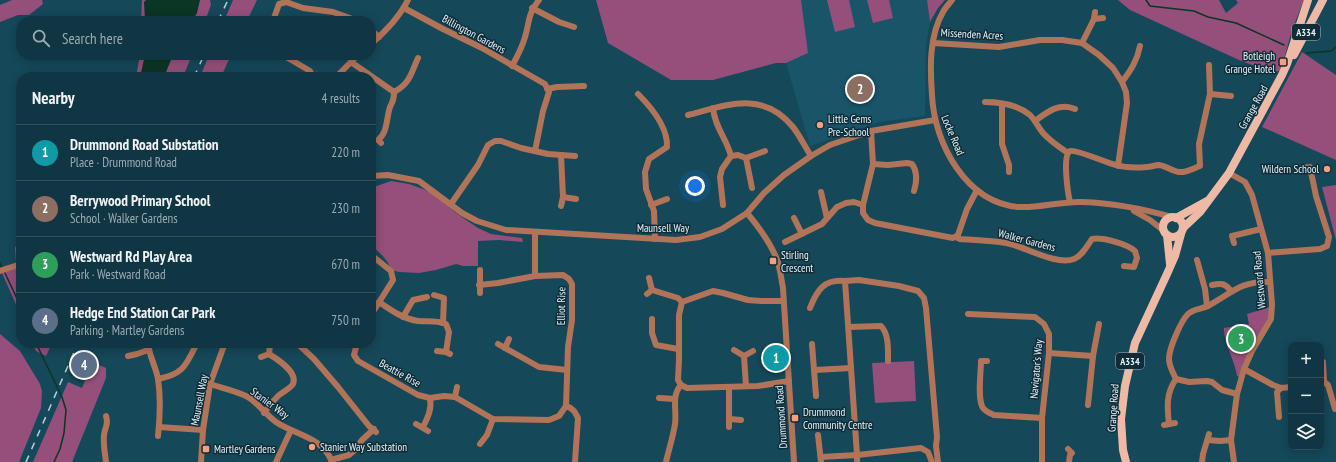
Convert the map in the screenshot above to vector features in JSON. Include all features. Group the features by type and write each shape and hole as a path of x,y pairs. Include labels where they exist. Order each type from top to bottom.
{"main road":[{"name":"Grange Road","path":"1126,462 1123,450 1121,419 1124,386 1135,343 1175,256 1182,231 1210,200 1229,173 1280,80 1287,64 1308,0"},
{"name":"Grange Road","path":"1287,64 1293,58 1323,0"},
{"name":"Grange Road","path":"1174,218 1210,200"},
{"path":"1165,233 1176,237 1182,231 1181,222 1174,218 1164,222 1165,233 1170,267"}],"street":[{"path":"376,40 404,8 408,0"},
{"name":"Billington Gardens","path":"512,66 521,50 532,8 539,0"},
{"name":"Locke Road","path":"952,0 943,11 937,24 932,42 931,77 935,120 949,155 961,174 977,190 998,202 1018,207 1039,207 1070,202 1108,204 1154,212 1174,218"},
{"path":"275,16 280,4 286,2 303,8 333,12 344,16"},
{"name":"Billington Gardens","path":"404,8 482,48 545,84 547,89"},
{"path":"532,8 574,28"},
{"path":"1082,43 1094,19 1095,12"},
{"path":"1094,19 1103,18"},
{"name":"Missenden Acres","path":"932,42 999,47 1040,40 1062,40 1082,43 1104,59 1113,68 1122,82 1126,92 1128,103 1118,166"},
{"path":"1122,82 1133,68 1138,58 1140,46"},
{"path":"394,92 401,89 408,82 412,65 418,58"},
{"path":"291,60 310,72"},
{"path":"341,72 352,62 366,72"},
{"path":"1070,202 1066,158 1070,151 1078,151 1102,162 1118,166 1147,167 1158,165 1179,172 1200,166 1199,144 1210,94 1209,65"},
{"path":"376,79 394,92"},
{"path":"535,151 543,111 549,92 547,89 584,86"},
{"path":"378,141 385,132 390,107 394,101 394,92"},
{"path":"638,94 642,103 650,105 667,140 667,147 649,159 646,166 646,189 655,218 655,239"},
{"path":"1210,94 1231,96"},
{"path":"1035,121 1058,107 1072,107 1074,100"},
{"path":"989,101 1017,107 1029,114 1044,134 1068,153"},
{"path":"688,114 740,103 764,105 776,112 793,127 811,156"},
{"path":"1002,104 1002,144 1009,172"},
{"path":"713,108 714,118 718,129 728,145 731,156"},
{"name":"Maunsell Way","path":"376,176 388,175 419,181 462,212 483,224 506,230 535,233 676,240 700,237 722,229 747,213 764,193 784,175 830,145 871,131 935,120"},
{"path":"785,242 822,224 837,207 846,203 854,202 863,205 873,164 871,131"},
{"path":"451,204 478,165 488,145 495,141 501,141 535,151 575,156"},
{"path":"723,205 719,168 731,156 746,158 765,151"},
{"path":"996,154 1004,153"},
{"path":"561,155 563,198 561,206"},
{"path":"746,158 752,188"},
{"path":"873,164 912,164 916,173 917,187"},
{"path":"1268,253 1320,249 1327,246 1329,237 1316,196 1310,167 1303,168"},
{"name":"Westward Road","path":"1229,173 1245,182 1252,195 1268,253 1269,282 1272,304 1271,319 1252,351 1244,369 1237,394 1232,440 1234,462"},
{"path":"956,237 977,190"},
{"path":"821,192 828,218"},
{"path":"563,198 576,199"},
{"path":"651,205 667,199"},
{"name":"Walker Gardens","path":"863,205 863,213 868,220 875,223 953,238 956,237 960,239 1006,243 1042,256 1063,260 1077,257 1092,239 1099,238 1134,250 1137,258 1135,270 1124,266"},
{"name":"Locke Road","path":"1130,208 1150,220 1165,233"},
{"name":"Drummond Road","path":"747,213 765,237 776,257 783,288 794,462"},
{"path":"794,218 802,234"},
{"path":"1234,243 1232,236 1261,229"},
{"path":"535,233 535,276"},
{"path":"376,259 391,271 393,280 376,307"},
{"path":"1197,260 1205,289 1207,306"},
{"path":"0,271 16,266"},
{"path":"480,270 480,293"},
{"name":"Elliot Rise","path":"479,285 535,276 563,275 569,279 572,284 572,320 568,347 566,406"},
{"path":"649,278 649,292 678,298 682,302"},
{"path":"810,309 819,290 826,283 832,281 860,280 900,286 918,291 924,298 938,462"},
{"path":"845,281 857,462"},
{"path":"1176,379 1170,365 1169,358 1179,330 1189,312 1207,306 1242,286 1256,282 1269,282"},
{"path":"1212,285 1220,283 1227,285 1231,291"},
{"path":"682,302 713,291 748,300 783,301"},
{"path":"434,295 444,298 444,323"},
{"path":"403,317 413,300 427,297"},
{"path":"379,302 403,317 419,322 439,321 446,324 449,332 448,353 437,351"},
{"path":"682,302 679,315 678,349 678,380 681,385 686,388 758,386 789,381"},
{"path":"978,306 978,314"},
{"name":"Navigator's Way","path":"968,314 1035,317 1044,324 1049,334 1049,353 1042,418 1042,462"},
{"path":"652,319 654,347 678,349"},
{"path":"1088,405 1086,396 1093,356 1101,331 1099,324"},
{"path":"849,327 881,326 886,335 888,361"},
{"path":"505,348 509,339"},
{"path":"498,344 539,367 567,370"},
{"path":"812,344 816,396"},
{"path":"128,356 137,354 145,348"},
{"path":"149,348 158,379 160,404 158,436"},
{"path":"158,379 171,376 180,371 187,364 194,348"},
{"name":"Maunsell Way","path":"201,462 203,430 210,384 223,348"},
{"path":"269,354 270,348"},
{"name":"Stanier Way","path":"210,384 249,398 276,423 318,443 326,452 331,461 349,455 355,450 356,446 373,427 302,348"},
{"name":"Beattie Rise","path":"356,348 354,355 358,361 418,395 430,398 444,396 455,397"},
{"path":"734,350 744,356"},
{"path":"744,356 753,351"},
{"path":"1049,353 1093,356"},
{"path":"261,357 269,354"},
{"path":"264,413 279,395 292,385 294,378 278,360 269,354"},
{"path":"744,356 746,386"},
{"path":"983,359 980,400 982,407 987,412 994,415 1042,418"},
{"path":"815,370 851,368"},
{"path":"1244,369 1273,385 1281,388 1288,387"},
{"path":"1176,379 1189,382 1212,382 1222,390 1237,394"},
{"path":"1169,424 1167,406 1169,392 1171,385 1176,379"},
{"path":"1324,384 1328,385 1335,409"},
{"path":"666,462 675,423 676,390 681,385"},
{"path":"729,387 729,427"},
{"path":"457,388 455,397 493,419 549,420 559,416 566,406 571,408 576,412 578,418 575,462"},
{"path":"1279,417 1277,392 1281,388"},
{"name":"Beattie Rise","path":"416,424 426,429 431,406 430,398"},
{"path":"659,398 675,399"},
{"path":"480,444 489,436 493,419"},
{"path":"730,419 741,420"},
{"path":"106,462 104,435 110,420"},
{"path":"159,426 203,430"},
{"path":"276,462 291,430"},
{"path":"818,435 821,460 921,448 928,452 932,462"},
{"path":"1202,462 1208,437 1220,441 1232,440"},
{"path":"1069,462 1072,451"}],"shaded area":[{"path":"12,0 42,0 43,4 29,15 18,15 0,22 0,5"},
{"path":"142,0 210,0 211,5 207,16 141,16"},
{"path":"146,0 200,0 195,16 145,16 144,2"},
{"path":"233,0 257,0 249,16 226,16"},
{"path":"596,0 801,0 808,53 786,63 776,63 713,80 671,80 608,43"},
{"path":"772,0 927,0 930,22 926,45 925,116 879,122 810,146 786,63"},
{"path":"827,0 849,0 855,27 835,32"},
{"path":"867,0 889,0 893,18 873,23"},
{"path":"927,0 945,0 938,8 930,22"},
{"path":"1118,0 1219,0 1226,13 1238,3 1236,0 1304,0 1292,30 1281,70 1273,73 1239,60 1130,10"},
{"name":"Wildern School","path":"1302,52 1336,75 1336,160 1262,127"},
{"path":"139,60 190,60 185,72 137,72"},
{"path":"144,60 171,60 166,72 141,72"},
{"path":"207,60 229,60 223,72 202,72"},
{"path":"391,181 409,184 423,189 432,193 456,213 478,228 491,234 522,238 523,242 499,240 478,241 478,266 463,266 456,264 419,273 391,270 386,259 376,249 376,186"},
{"path":"1336,185 1336,240 1322,187"},
{"path":"16,269 16,305 2,273"},
{"path":"1270,307 1269,317 1244,362 1239,377 1237,376 1225,340 1224,328 1249,324 1247,314"},
{"path":"0,334 20,351 40,384 42,391 41,408 19,462 0,462"},
{"path":"34,348 50,348 46,356 36,351"},
{"path":"914,361 916,401 875,403 872,363"},
{"path":"93,362 106,368 106,378 72,462 33,462 68,382 82,388"}],"waterway":[{"path":"1146,0 1150,6 1194,11 1208,17 1236,23 1284,45"},
{"path":"1307,53 1331,51 1336,47"},
{"path":"0,263 2,268"},
{"path":"4,271 16,296"},
{"path":"38,348 62,397 66,410 64,433 60,449 54,462"}],"railway":[{"path":"220,16 228,0"},
{"path":"196,72 202,60"},
{"path":"26,462 76,348"}],"place":[{"name":"Botleigh Grange Hotel","path":"1283,62"},
{"name":"Berrywood Primary School","path":"860,89"},
{"name":"Little Gems Pre-School","path":"820,125"},
{"name":"Wildern School","path":"1327,169"},
{"name":"Stirling Crescent","path":"773,261"},
{"name":"Westward Rd Play Area","path":"1241,339"},
{"name":"Drummond Road Substation","path":"776,358"},
{"name":"Hedge End Station Car Park","path":"84,365"},
{"name":"Drummond Community Centre","path":"795,418"},
{"name":"Stanier Way Substation","path":"312,447"},
{"name":"Martley Gardens","path":"206,449"}]}
